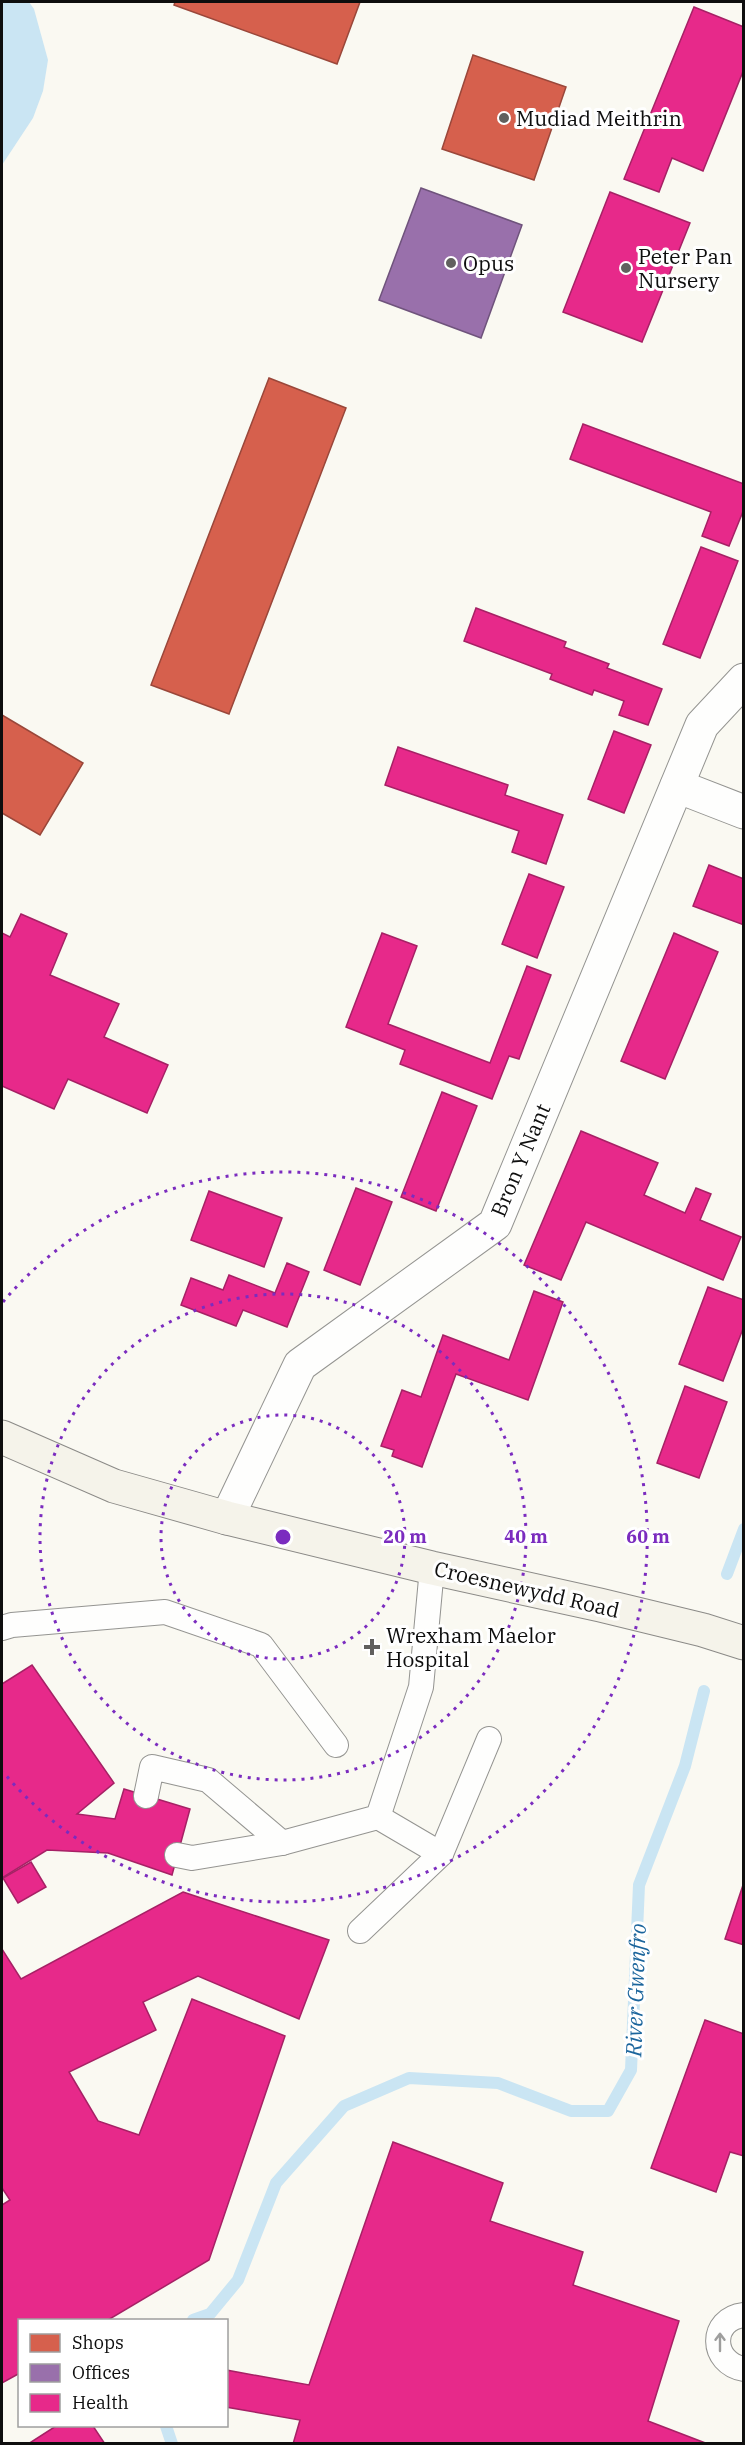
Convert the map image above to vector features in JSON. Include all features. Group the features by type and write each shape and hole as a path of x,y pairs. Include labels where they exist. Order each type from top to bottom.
{"street":[{"name":"Bron Y Nant","path":"227,1518 300,1365 495,1224 702,726 744,680"},
{"path":"677,786 744,812"},
{"name":"Croesnewydd Road","path":"2,1437 114,1486 227,1518 432,1568 600,1605 703,1630 744,1643"}],"lane":[{"path":"378,1817 421,1687 432,1568"},
{"path":"5,1621 165,1612 261,1645 336,1745"},
{"path":"360,1931 441,1854 489,1739"},
{"path":"146,1796 152,1767 208,1780 282,1843"},
{"path":"177,1855 192,1858 282,1843 378,1817 441,1854"},
{"path":"739,2315 720,2330 718,2346 726,2362 744,2369"}],"water":[{"path":"2,2 29,2 34,9 48,60 43,91 33,118 2,165"}],"building: Shops":[{"path":"175,2 360,2 337,64 174,5"},
{"name":"Mudiad Meithrin","path":"473,55 566,87 534,180 442,149"},
{"path":"269,378 346,408 229,714 151,685"},
{"path":"2,715 83,763 40,835 2,813"}],"building: Offices":[{"name":"Opus","path":"421,188 522,225 481,338 379,300"}],"building: Health":[{"path":"694,7 744,27 744,69 703,171 672,158 659,192 624,179"},
{"name":"Peter Pan Nursery","path":"610,192 690,223 642,342 563,312"},
{"path":"583,424 744,484 744,509 729,546 702,536 711,512 570,459"},
{"path":"701,547 738,561 700,658 663,644"},
{"path":"476,608 566,642 564,647 609,664 607,668 662,689 648,725 619,715 624,701 594,690 592,695 550,679 552,674 464,641"},
{"path":"614,731 651,745 624,813 588,799"},
{"path":"398,747 508,785 505,795 563,815 546,864 512,852 519,831 385,785"},
{"path":"709,865 744,879 744,925 693,906"},
{"path":"529,874 564,887 537,958 502,944"},
{"path":"21,914 67,934 50,975 119,1004 104,1037 168,1065 147,1113 68,1079 54,1109 2,1086 2,933 10,937"},
{"path":"382,933 417,946 388,1024 490,1063 527,966 551,975 519,1059 509,1056 492,1099 400,1064 405,1050 346,1027"},
{"path":"674,933 718,952 665,1079 621,1061"},
{"path":"442,1092 477,1106 436,1211 401,1197"},
{"path":"581,1131 658,1163 644,1195 685,1213 696,1188 711,1194 700,1220 741,1237 723,1280 586,1222 561,1280 524,1265"},
{"path":"356,1188 392,1202 360,1285 324,1270"},
{"path":"209,1191 282,1218 264,1267 191,1240"},
{"path":"287,1263 309,1272 287,1327 243,1310 236,1326 181,1305 191,1278 223,1290 229,1275 275,1293"},
{"path":"708,1287 744,1300 744,1326 723,1381 679,1364"},
{"path":"534,1291 563,1302 528,1400 456,1374 422,1467 392,1456 394,1450 381,1446 402,1390 421,1397 443,1335 509,1360"},
{"path":"685,1386 727,1402 699,1478 657,1463"},
{"path":"32,1665 114,1783 77,1814 115,1819 124,1789 190,1809 172,1875 108,1853 47,1850 2,1878 2,1684"},
{"path":"31,1862 46,1887 18,1903 3,1878"},
{"path":"744,1882 744,1945 725,1939"},
{"path":"183,1892 329,1940 299,2019 198,1976 143,2002 156,2030 69,2072 98,2121 139,2135 192,1999 285,2036 209,2260 110,2319 18,2319 18,2374 2,2383 2,2205 10,2200 2,2188 2,1949 21,1979"},
{"path":"705,2020 744,2034 744,2156 730,2152 716,2192 651,2168"},
{"path":"393,2142 503,2183 490,2221 583,2252 573,2285 679,2321 648,2421 708,2444 293,2444 300,2420 228,2407 228,2370 309,2385"},
{"path":"54,2427 94,2427 105,2444 28,2444"}],"waterway":[{"name":"River Gwenfro","path":"727,1574 744,1529"},
{"name":"River Gwenfro","path":"196,2319 210,2314 238,2280 276,2183 344,2106 409,2078 498,2083 571,2111 608,2111 631,2070 639,1885 685,1766 704,1691"},
{"name":"River Gwenfro","path":"166,2427 172,2444"}],"place":[{"name":"Mudiad Meithrin","path":"504,118"},
{"name":"Opus","path":"451,263"},
{"name":"Peter Pan Nursery","path":"626,268"},
{"name":"Wrexham Maelor Hospital","path":"372,1647"}]}
